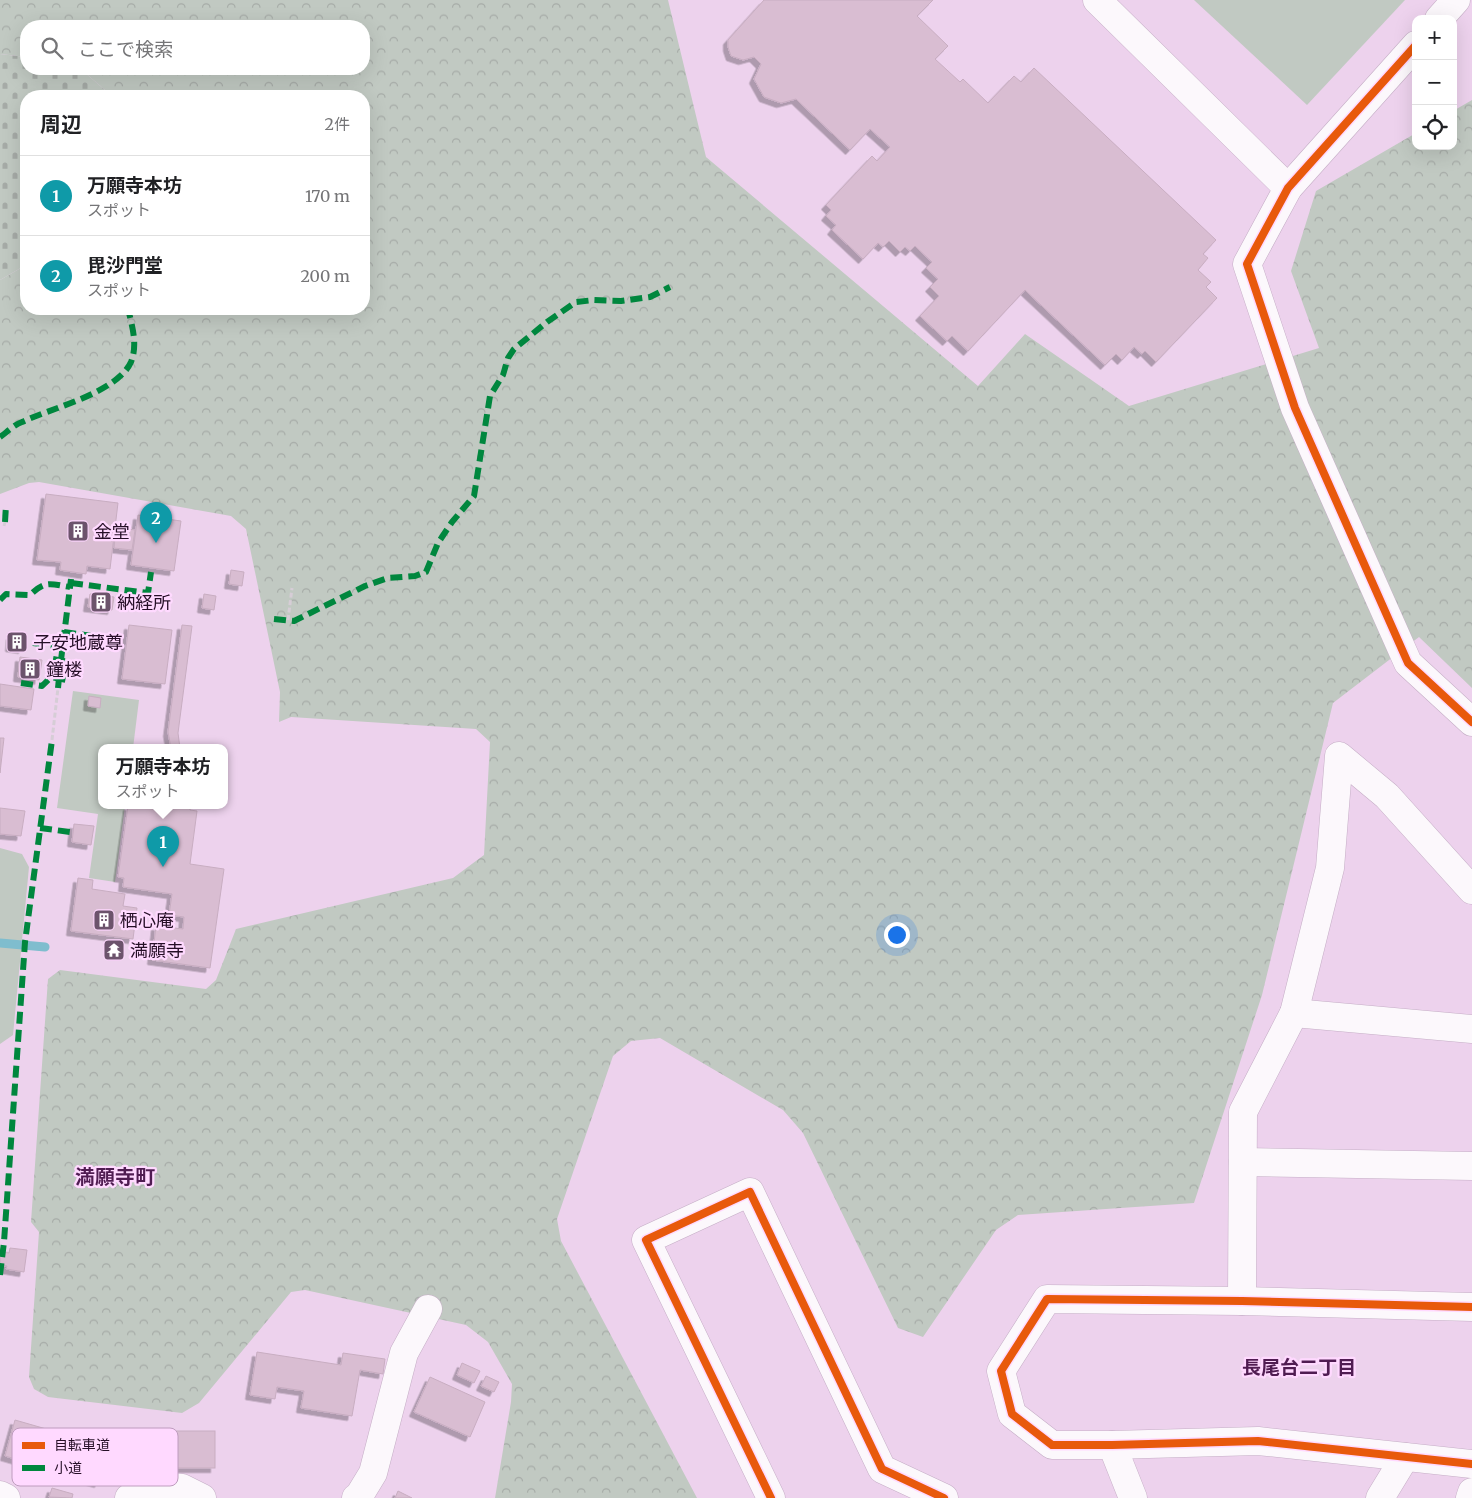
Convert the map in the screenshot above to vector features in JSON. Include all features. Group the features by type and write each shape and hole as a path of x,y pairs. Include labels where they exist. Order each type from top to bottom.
{"street":[{"path":"1096,0 1288,188"},
{"path":"1443,15 1456,0"},
{"path":"1412,49 1288,188 1247,264 1294,408 1408,663 1472,722"},
{"path":"1242,1301 1243,1112 1294,1013 1330,868 1339,756 1387,796 1472,890"},
{"path":"1294,1013 1472,1029"},
{"path":"1243,1162 1472,1166"},
{"path":"771,1498 646,1240 750,1192 882,1469 944,1498"},
{"path":"1472,1307 1242,1301 1047,1299 1000,1371 1012,1414 1052,1445 1258,1441 1472,1464"},
{"path":"356,1498 360,1496 373,1472 404,1353 428,1309"},
{"path":"1112,1445 1133,1498"},
{"path":"1380,1498 1405,1457"},
{"path":"129,1498 147,1486"},
{"path":"159,1486 182,1488 202,1498"},
{"path":"1470,1498 1472,1492"},
{"path":"0,1495 6,1498"}],"path":[{"path":"288,620 292,588"},
{"path":"52,740 58,688"}],"green space":[{"path":"0,0 668,0 706,157 978,386 1025,334 1129,406 1319,348 1291,271 1316,191 1412,135 1412,150 1457,150 1457,109 1472,100 1472,688 1419,637 1333,703 1262,995 1194,1203 1018,1215 996,1230 923,1337 898,1328 803,1133 783,1110 660,1038 631,1041 613,1056 557,1219 561,1241 697,1498 495,1498 511,1402 512,1384 488,1342 466,1325 305,1290 291,1292 199,1403 182,1413 48,1397 34,1389 29,1377 39,1232 31,1222 48,979 60,970 206,989 216,980 236,929 453,878 484,855 490,742 476,729 291,717 279,722 280,692 246,529 231,516 39,482 29,483 0,494 0,280 20,268 20,315 370,315 370,90 105,90 88,75 370,75 370,20 20,20 20,56 0,54"},
{"path":"1194,0 1405,0 1307,105"},
{"path":"0,54 20,56 20,75 88,75 105,90 20,90 20,268 0,280"},
{"path":"73,691 139,700 134,744 98,744 98,809 125,809 115,882 89,878 98,814 57,808"},
{"path":"0,848 22,854 29,867 13,1035 0,1044"}],"building":[{"path":"764,0 933,0 917,16 948,46 935,59 960,82 963,79 988,103 1014,76 1021,82 1034,68 1216,240 1203,254 1208,258 1198,270 1211,282 1206,287 1217,298 1156,362 1145,351 1142,354 1134,347 1122,360 1116,354 1105,365 1025,290 968,351 952,336 947,341 920,316 939,296 930,287 938,279 926,268 932,262 915,246 910,251 905,247 900,252 889,241 883,247 878,243 863,259 832,230 836,225 826,216 831,210 826,205 872,156 877,161 890,147 870,129 850,150 796,99 781,103 764,97 754,79 761,64 754,57 743,60 731,56 728,40"},
{"name":"金堂","path":"46,494 118,503 110,569 87,566 86,574 60,570 61,562 37,560"},
{"path":"138,515 181,521 174,571 131,565"},
{"path":"116,527 135,530 132,550 114,548"},
{"path":"231,570 244,572 242,586 229,584"},
{"name":"納経所","path":"90,594 114,597 112,610 88,607"},
{"path":"204,594 216,596 214,610 202,608"},
{"path":"129,625 172,630 165,684 122,679"},
{"path":"182,625 192,626 178,733 179,744 170,744 168,732"},
{"name":"子安地蔵尊","path":"11,635 25,636 23,649 10,647"},
{"name":"鐘楼","path":"20,657 42,660 39,680 18,677"},
{"path":"0,684 34,689 31,710 0,706"},
{"path":"89,696 101,698 100,708 88,706"},
{"path":"0,738 4,738 0,773"},
{"path":"0,808 25,811 21,836 0,834"},
{"path":"128,809 190,809 197,811 190,864 224,869 210,968 152,960 156,926 183,929 184,917 169,915 172,894 123,887 124,878 118,877"},
{"path":"74,824 94,826 91,845 72,842"},
{"name":"栖心庵","path":"78,878 93,880 92,889 125,894 123,906 137,908 133,939 71,931"},
{"path":"10,1248 27,1250 24,1272 6,1269 7,1266 0,1265 0,1252 9,1253"},
{"path":"257,1352 341,1365 343,1353 385,1359 383,1374 360,1370 352,1416 301,1408 304,1391 277,1387 275,1399 250,1395"},
{"path":"462,1363 480,1371 474,1383 457,1375"},
{"path":"486,1376 499,1382 494,1392 481,1386"},
{"path":"430,1377 485,1402 470,1437 414,1412"},
{"path":"15,1420 43,1428 13,1428"},
{"path":"12,1431 12,1458 5,1456"},
{"path":"178,1431 215,1431 215,1468 178,1468"},
{"path":"52,1488 73,1494 72,1498 49,1497"},
{"path":"398,1491 412,1498 395,1498"}],"waterway":[{"path":"0,943 45,947"}],"marked path":[{"path":"274,619 294,621 365,586 388,578 415,576 426,572 438,543 452,522 474,496 490,396 503,375 508,358 514,349 547,322 576,302 594,300 621,301 650,297 670,287"},
{"path":"0,437 19,423 98,391 123,373 131,362 134,349 134,335 129,315"},
{"path":"5,522 6,505"},
{"path":"71,583 148,593 151,572"},
{"path":"61,660 71,579"},
{"path":"0,600 6,594 30,595 40,587 48,584 70,587"},
{"path":"64,632 107,638"},
{"path":"33,643 62,647"},
{"path":"53,659 69,662 67,680 51,677 53,659"},
{"path":"21,683 42,686 51,677"},
{"path":"58,688 59,678"},
{"path":"0,1275 4,1242 25,942 52,740"},
{"path":"40,828 70,832"}],"cycle path":[{"path":"1412,49 1288,188 1247,264 1295,408 1408,663 1472,722"},
{"path":"771,1498 646,1240 750,1192 882,1469 944,1498"},
{"path":"1472,1307 1242,1301 1047,1299 1001,1371 1012,1414 1052,1445 1258,1441 1472,1464"}],"place":[{"name":"金堂","path":"78,531"},
{"name":"毘沙門堂","path":"156,543"},
{"name":"納経所","path":"101,602"},
{"name":"子安地蔵尊","path":"17,642"},
{"name":"鐘楼","path":"30,669"},
{"name":"万願寺本坊","path":"163,867"},
{"name":"栖心庵","path":"104,920"},
{"name":"満願寺","path":"114,950"}],"district":[{"name":"満願寺町","path":"115,1176"},
{"name":"長尾台二丁目","path":"1299,1367"}]}
